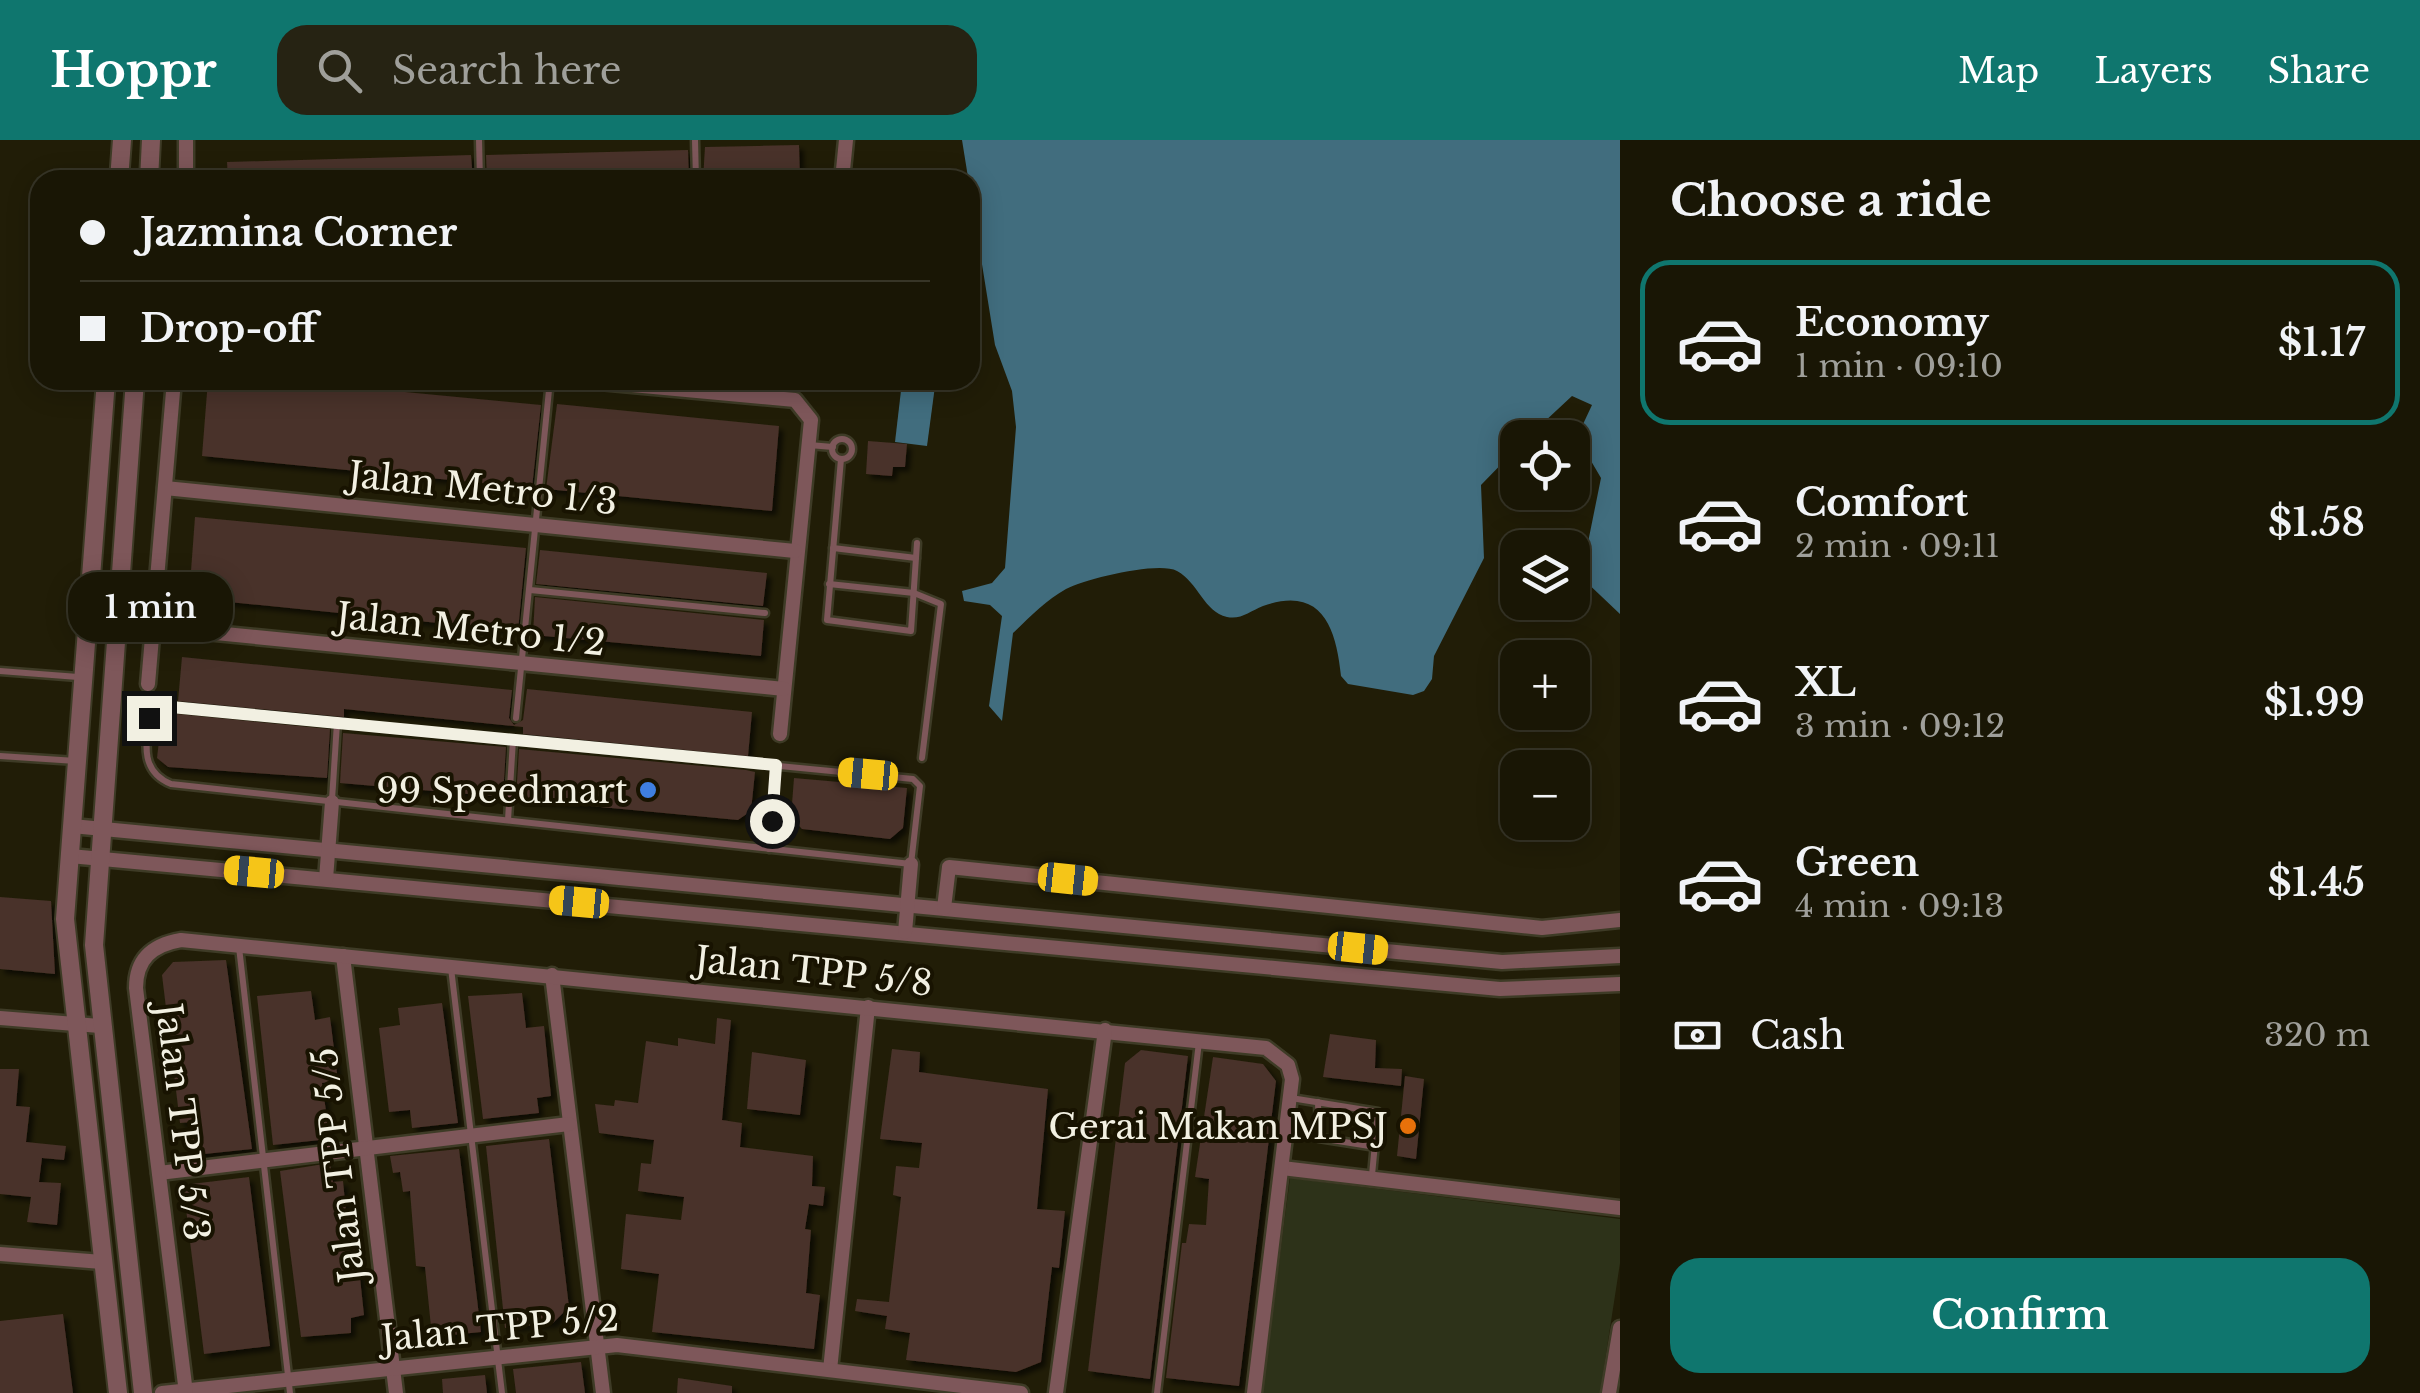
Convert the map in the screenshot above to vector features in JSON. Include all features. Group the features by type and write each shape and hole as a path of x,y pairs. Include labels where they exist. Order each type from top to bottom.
{"street":[{"path":"120,170 122,140"},
{"path":"150,170 151,140"},
{"path":"186,140 186,170"},
{"path":"843,170 846,140"},
{"path":"105,390 65,919 118,1393"},
{"path":"134,390 101,828 104,859 94,945 143,1393"},
{"path":"148,684 173,390"},
{"path":"686,390 795,400 811,420 795,550 780,734"},
{"name":"Jalan Metro 1/3","path":"165,488 795,550"},
{"name":"Jalan Metro 1/2","path":"154,626 784,689"},
{"path":"326,879 332,802"},
{"path":"72,826 1502,962 1538,964 1620,956"},
{"path":"70,856 1500,990 1620,984"},
{"path":"904,932 911,864"},
{"path":"944,908 949,867 1542,928 1620,920"},
{"name":"Jalan TPP 5/3","path":"186,1392 136,988 140,964 156,946 168,942 295,952"},
{"name":"Jalan TPP 5/8","path":"295,952 1251,1044 1279,1056 1292,1079 1290,1098"},
{"name":"Jalan TPP 5/5","path":"343,956 396,1393"},
{"path":"552,975 603,1393"},
{"path":"830,1370 868,1007"},
{"path":"0,1018 100,1026"},
{"path":"1056,1393 1105,1030"},
{"path":"1254,1393 1290,1098"},
{"path":"159,1173 569,1124"},
{"path":"1282,1168 1620,1208"},
{"path":"0,1254 102,1262"},
{"path":"1610,1393 1620,1328"},
{"name":"Jalan TPP 5/2","path":"162,1393 289,1386 393,1368 598,1346 651,1347 1021,1393"}],"lane":[{"path":"479,140 480,170"},
{"path":"695,140 696,170"},
{"path":"516,718 549,390"},
{"path":"808,445 832,447 840,440 849,442 852,451 842,459 827,620 905,632 913,626 918,543"},
{"path":"832,447 842,459"},
{"path":"833,548 916,558"},
{"path":"828,584 914,592 938,600 942,610 922,758"},
{"path":"530,590 765,613"},
{"path":"0,671 84,678"},
{"path":"155,707 513,740 913,779 920,786 920,800 911,864 170,784 154,777 146,766 149,718 155,707"},
{"path":"332,802 337,723"},
{"path":"508,820 513,740"},
{"path":"0,756 78,761"},
{"path":"769,849 776,765"},
{"path":"238,946 289,1386"},
{"path":"450,966 502,1393"},
{"path":"1157,1393 1200,1039"},
{"path":"1290,1098 1378,1112 1371,1179"},
{"path":"1318,1102 1319,1138 1376,1147"}],"green space":[{"path":"1290,1178 1620,1219 1620,1263 1600,1393 1262,1393"}],"water":[{"path":"962,140 1620,140 1620,614 1590,586 1590,532 1601,478 1590,459 1590,420 1585,420 1592,405 1572,396 1546,420 1500,420 1500,465 1481,485 1484,558 1434,656 1432,679 1424,691 1413,695 1348,684 1341,676 1330,628 1313,607 1300,601 1283,601 1227,617 1212,609 1177,571 1154,568 1105,576 1066,589 1013,633 1002,721 989,706 1002,616 990,605 964,601 962,591 992,583 1005,568 1016,427 1012,391 995,345 980,252 980,170 967,170"},
{"path":"901,390 934,390 927,446 895,442"}],"building":[{"path":"799,145 800,170 704,170 705,147"},
{"path":"688,150 689,170 487,170 486,155"},
{"path":"471,155 472,170 227,170 227,162"},
{"path":"207,390 384,390 541,405 532,488 202,456"},
{"path":"557,404 779,426 772,511 546,489"},
{"path":"868,441 907,444 905,467 893,467 892,476 866,474"},
{"path":"195,517 526,548 518,631 189,598"},
{"path":"540,550 767,573 763,606 536,584"},
{"path":"535,597 764,620 761,656 533,635"},
{"path":"182,657 512,690 509,718 514,725 523,720 527,689 752,712 748,756 523,734 523,727 344,709 344,717 178,701"},
{"path":"162,715 330,729 327,778 168,767 157,758"},
{"path":"343,733 506,747 503,797 340,783"},
{"path":"519,749 755,772 751,811 738,820 516,799"},
{"path":"794,778 907,788 903,828 890,839 802,829 791,817"},
{"path":"0,897 51,901 55,974 0,969"},
{"path":"226,960 252,1149 195,1155 192,1122 180,1123 162,975 173,962"},
{"path":"311,991 315,1020 330,1017 338,1081 322,1083 330,1139 273,1145 257,996"},
{"path":"522,993 526,1028 544,1026 551,1096 537,1098 539,1113 483,1119 468,996"},
{"path":"442,1003 458,1123 412,1128 410,1110 389,1112 379,1028 400,1025 398,1008"},
{"path":"717,1018 731,1020 722,1120 742,1123 740,1147 813,1156 812,1186 825,1187 823,1206 809,1204 805,1229 811,1230 806,1293 820,1295 814,1349 652,1332 659,1274 621,1269 626,1214 681,1220 684,1197 638,1191 641,1163 651,1164 654,1140 599,1133 595,1104 614,1106 615,1100 638,1103 646,1041 678,1046 678,1038 715,1044"},
{"path":"1330,1034 1376,1040 1375,1068 1402,1069 1401,1086 1323,1077"},
{"path":"892,1049 920,1052 919,1072 1048,1089 1037,1209 1065,1211 1059,1268 1052,1267 1041,1362 1016,1372 906,1360 910,1333 885,1329 887,1316 855,1311 857,1299 889,1302 901,1197 893,1195 896,1166 919,1168 922,1143 880,1139"},
{"path":"1141,1050 1188,1056 1150,1379 1088,1371 1125,1063"},
{"path":"752,1052 806,1060 800,1115 747,1109"},
{"path":"1213,1057 1263,1064 1276,1081 1239,1386 1166,1378 1182,1243 1186,1243 1189,1224 1206,1225 1209,1179 1195,1177"},
{"path":"0,1069 19,1069 16,1106 30,1107 26,1142 66,1146 64,1160 42,1158 39,1182 61,1183 57,1225 27,1222 31,1197 0,1194"},
{"path":"1405,1076 1424,1079 1416,1159 1397,1156"},
{"path":"549,1139 569,1307 553,1323 505,1328 486,1146"},
{"path":"459,1149 481,1332 432,1337 425,1267 416,1266 410,1191 403,1192 400,1172 393,1173 390,1156"},
{"path":"330,1163 333,1182 343,1181 346,1212 353,1212 364,1315 351,1318 351,1333 301,1337 280,1171"},
{"path":"249,1177 270,1346 204,1354 183,1185"},
{"path":"63,1314 73,1393 0,1393 0,1321"},
{"path":"581,1362 585,1393 516,1393 513,1369"},
{"path":"485,1375 487,1393 443,1393 442,1379"},
{"path":"678,1378 732,1386 732,1393 677,1393"}],"place":[{"name":"99 Speedmart","path":"648,790"},
{"name":"Gerai Makan MPSJ","path":"1408,1126"}],"route":[{"path":"149,718 150,711 161,706 776,765 772,821"}]}
